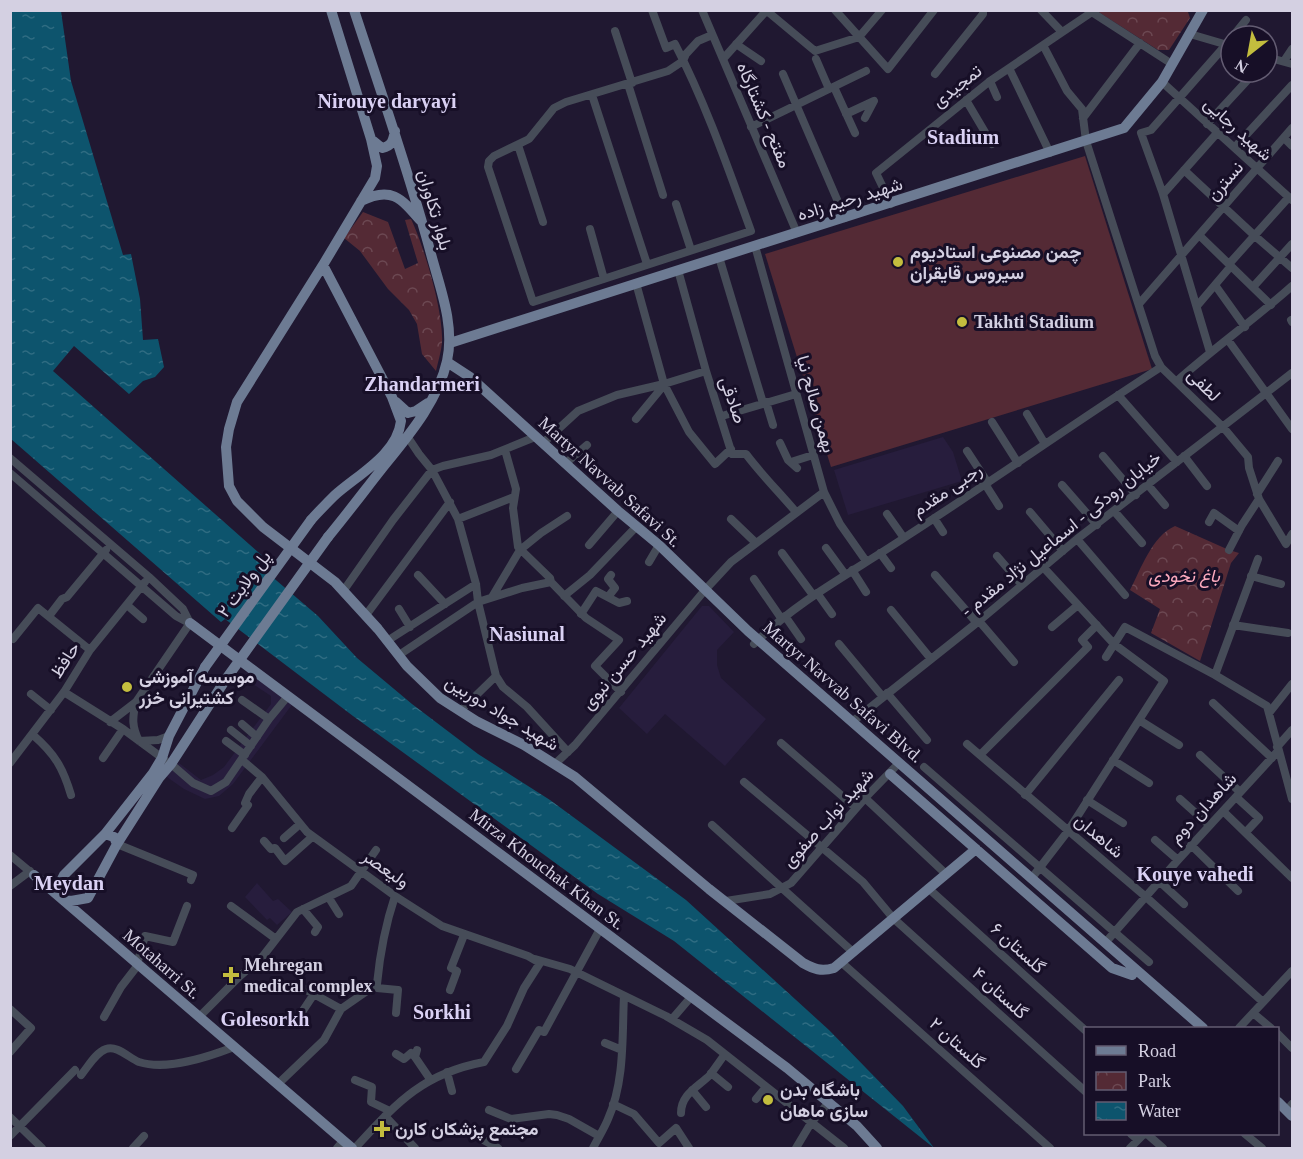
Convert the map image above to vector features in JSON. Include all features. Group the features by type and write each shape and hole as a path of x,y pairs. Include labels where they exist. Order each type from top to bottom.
{"main road":[{"path":"331,10 371,139 382,148 388,147 392,143 395,131"},
{"name":"بلوار تکاوران","path":"168,762 328,537 420,418 447,362 450,343 448,318 395,131 354,10"},
{"path":"1124,128 1162,82 1190,34 1200,11"},
{"name":"شهید رحیم زاده","path":"450,343 1124,128"},
{"name":"شهید جواد دوربین","path":"371,139 377,166 375,178 237,402 226,447 229,486 237,501 250,516 344,590 428,687 460,711 524,745 575,777 710,889 815,970 834,968 976,849"},
{"path":"361,201 374,195 385,193 392,195 403,201 422,223"},
{"name":"پل ولایت ۲","path":"168,762 169,736 205,667 311,520 334,496 383,454 396,437 401,421 392,397 323,265"},
{"name":"Martyr Navvab Safavi St.","path":"447,362 470,377 658,545 748,631"},
{"path":"392,397 402,409 408,412 416,411 429,402"},
{"name":"Mirza Khouchak Khan St.","path":"190,623 787,1068 857,1126 877,1149"},
{"name":"Martyr Navvab Safavi Blvd.","path":"748,631 756,642 895,768 1191,1027"},
{"name":"Martyr Navvab Safavi Blvd.","path":"756,642 852,722 895,768 1031,879 1201,1027"},
{"path":"64,900 59,891 64,875 105,834 168,762"},
{"path":"88,921 88,898 117,844 168,762"},
{"path":"895,768 976,849 1112,968 1132,975"},
{"path":"105,834 114,837 117,844"},
{"path":"32,873 50,879 64,875"},
{"path":"32,873 64,900 88,898"},
{"name":"Motaharri St.","path":"64,900 278,1084 340,1145 353,1149"},
{"path":"1279,1095 1292,1108"}],"street":[{"path":"652,10 666,48 675,44 684,61 752,231 533,302 488,166 489,161 494,156 519,146 529,139 554,108 566,102 668,71 684,61 686,54 698,41 712,35"},
{"name":"مفتح - کشتارگاه","path":"702,10 797,233"},
{"path":"835,10 888,69 934,10"},
{"path":"723,59 767,11 815,51 859,37 882,10"},
{"path":"935,74 983,14 983,10"},
{"path":"1041,10 1062,32"},
{"path":"1091,11 1172,64"},
{"name":"تمجیدی","path":"891,204 876,173 990,81 1091,11"},
{"path":"1243,24 1246,20"},
{"path":"615,31 663,195"},
{"path":"1190,34 1219,39"},
{"path":"1083,118 1140,43"},
{"path":"736,44 760,61"},
{"path":"1043,45 1067,91 1082,109 1086,141 1155,356 1161,367"},
{"path":"1288,63 1293,49"},
{"path":"1124,128 1141,133 1151,130 1219,54"},
{"path":"816,59 855,133"},
{"path":"1008,68 1050,153"},
{"path":"751,127 866,71"},
{"path":"783,74 845,218"},
{"path":"990,81 997,97"},
{"name":"شهید رجایی","path":"1162,82 1291,199"},
{"path":"1207,124 1245,84"},
{"path":"1235,147 1293,85"},
{"path":"592,95 647,264"},
{"path":"966,100 992,144"},
{"path":"846,114 874,101 865,118"},
{"name":"نسترن","path":"1139,304 1293,128"},
{"path":"1163,194 1218,132"},
{"path":"1141,133 1163,194 1210,352"},
{"path":"1284,138 1293,146"},
{"path":"519,146 543,222"},
{"path":"1184,170 1293,268"},
{"path":"1197,306 1255,236 1291,199"},
{"path":"676,204 691,250"},
{"path":"590,229 604,279"},
{"path":"1200,235 1271,305"},
{"path":"1253,287 1293,244"},
{"name":"بهمن صالح نیا","path":"755,246 824,492 840,524 867,561"},
{"path":"719,256 773,425"},
{"name":"صادقی","path":"678,270 732,454 746,454 755,469 772,483 796,512"},
{"path":"636,283 664,384 689,432 715,464 731,449"},
{"path":"1215,285 1245,327"},
{"path":"1177,381 1293,286"},
{"path":"1228,340 1293,429"},
{"name":"لطفی","path":"1161,367 1223,428 1248,457 1258,496 1286,544 1293,534"},
{"name":"رجبی مقدم","path":"756,642 783,617 815,594 904,538 1161,367"},
{"path":"344,590 432,470 539,440 578,411 617,395 706,371"},
{"name":"- خیابان رودکی - اسماعیل نژاد مقدم","path":"852,722 978,622 1077,539 1293,373"},
{"path":"636,419 664,384"},
{"path":"722,416 796,394"},
{"path":"1118,395 1207,486"},
{"path":"1027,414 1045,444"},
{"path":"992,422 1018,463"},
{"path":"407,436 432,470 458,519 476,584 478,602 496,676 503,687 527,707 568,753"},
{"path":"780,443 794,465 813,455"},
{"path":"566,463 587,445"},
{"path":"505,450 516,489 513,508 518,547 550,578 551,582 581,614 619,640 595,666 621,692"},
{"path":"967,451 999,506"},
{"path":"1102,456 1136,495"},
{"path":"10,458 149,577 183,609 190,623"},
{"path":"1230,550 1278,461"},
{"path":"10,473 176,616 190,623"},
{"path":"32,493 40,484"},
{"path":"1062,485 1097,525"},
{"path":"1148,485 1165,505"},
{"name":"شهید حسن نبوی","path":"555,764 568,753 731,562 824,492"},
{"path":"458,519 514,497"},
{"path":"366,615 450,502"},
{"path":"589,545 618,511"},
{"path":"1114,511 1142,543"},
{"path":"66,521 73,512"},
{"path":"1030,512 1063,551"},
{"path":"1209,522 1214,513 1239,531"},
{"path":"887,514 904,538"},
{"path":"492,597 520,550 567,516"},
{"path":"934,518 943,532"},
{"path":"730,519 756,543"},
{"path":"564,597 590,575 636,527"},
{"path":"1077,539 1125,595"},
{"path":"48,616 62,599 68,597 110,544"},
{"path":"649,562 658,545"},
{"path":"826,548 866,592"},
{"path":"782,553 831,614"},
{"path":"880,553 891,568"},
{"path":"997,556 1022,585"},
{"path":"1215,675 1257,559"},
{"path":"1031,879 1068,831 1164,681 1114,644 1044,568"},
{"path":"418,575 445,604"},
{"path":"608,597 615,588 608,579 611,575"},
{"path":"935,575 1014,662"},
{"path":"1251,576 1281,584"},
{"name":"حافظ","path":"10,763 64,692 90,651 149,577"},
{"path":"754,579 801,639"},
{"path":"399,655 478,602 551,582"},
{"path":"387,641 476,584"},
{"path":"581,614 596,591 619,603 627,601"},
{"path":"127,605 143,618"},
{"path":"1052,627 1078,605"},
{"path":"13,639 38,608 90,651"},
{"path":"399,609 410,627"},
{"path":"891,610 931,659"},
{"path":"110,722 136,702 190,623"},
{"path":"980,755 1089,647 1082,640 1097,625"},
{"path":"1233,625 1288,633"},
{"path":"1106,657 1125,627 1215,675 1267,706 1276,752 1293,799"},
{"path":"839,644 927,740"},
{"path":"460,711 496,676"},
{"path":"1025,795 1119,680"},
{"path":"1269,713 1293,684"},
{"path":"64,692 123,729 194,783 211,791 226,782 269,719 288,696"},
{"path":"31,694 51,710"},
{"path":"243,700 269,719"},
{"path":"136,702 133,728 139,741"},
{"path":"1212,703 1276,752"},
{"path":"1139,720 1179,745"},
{"path":"242,724 257,737"},
{"path":"103,758 123,729"},
{"path":"231,730 251,746"},
{"name":"شاهدان دوم","path":"1105,943 1276,752 1293,730"},
{"path":"33,735 49,749 60,764 71,795"},
{"path":"139,741 158,740 169,736"},
{"name":"ولیعصر","path":"226,741 262,777 312,837 395,896 442,926 536,961 575,972 672,1019 707,1040 843,1149"},
{"path":"781,743 856,808"},
{"name":"شاهدان","path":"967,744 1146,897 1263,1002"},
{"path":"1200,755 1259,818 1245,832"},
{"path":"1113,759 1149,783"},
{"path":"924,767 1149,962"},
{"name":"شهید نواب صفوی","path":"782,887 791,883 865,798 895,768"},
{"path":"232,828 248,805 245,803 249,794 262,777"},
{"name":"گلستان ۴","path":"744,782 863,882 893,918 1084,1090"},
{"path":"865,798 946,874"},
{"path":"1180,799 1209,825"},
{"path":"1087,800 1122,823"},
{"path":"1223,811 1293,878"},
{"path":"284,838 300,824"},
{"path":"712,825 853,952"},
{"path":"264,841 271,849 275,848 285,861 312,837"},
{"path":"1155,840 1178,860"},
{"path":"117,844 193,875 191,880"},
{"path":"1191,845 1238,891"},
{"path":"200,1017 263,956 297,912 351,886 376,850"},
{"path":"10,855 32,873 10,886"},
{"path":"1160,881 1184,904"},
{"path":"726,901 770,894 782,887"},
{"name":"گلستان ۶","path":"928,888 1084,1029"},
{"path":"395,896 380,949 377,988 398,990 396,1013"},
{"path":"329,898 339,914"},
{"path":"104,1017 137,964 145,936 173,942 187,906"},
{"path":"231,906 276,939"},
{"path":"303,909 318,927 315,932"},
{"path":"516,1069 539,1030 544,1032 600,929"},
{"path":"450,990 457,971 451,968 464,935"},
{"path":"353,1149 388,1113 430,1079 464,1066 484,1062 507,1026 536,961"},
{"name":"گلستان ۲","path":"841,962 1050,1149"},
{"path":"1241,1027 1293,970"},
{"path":"278,1084 324,1040 341,1009 377,984"},
{"path":"301,987 341,1009"},
{"path":"300,1015 315,994"},
{"path":"593,1149 609,1118 620,1074 624,996"},
{"path":"672,1019 691,997"},
{"path":"10,1009 31,1028 10,1052"},
{"path":"1253,1013 1269,1027"},
{"path":"1279,1036 1293,1048"},
{"path":"605,1043 622,1050"},
{"path":"10,1136 99,1053 108,1048 115,1048 140,1062 165,1064 188,1061 234,1047"},
{"path":"396,1054 404,1059 411,1053 416,1053 430,1079"},
{"path":"681,1113 681,1105 692,1090 711,1073 724,1054"},
{"path":"447,1072 452,1091"},
{"path":"711,1073 729,1087"},
{"path":"355,1080 372,1087 371,1102 388,1113 415,1149"},
{"path":"756,1099 766,1087"},
{"path":"692,1090 706,1107"},
{"path":"796,1149 811,1123 829,1102"},
{"path":"613,1104 634,1114 659,1143 676,1128 685,1139 689,1149"},
{"path":"489,1110 511,1119 557,1115 599,1136"},
{"path":"10,1117 42,1149"},
{"path":"1130,1149 1140,1135 1163,1149"},
{"path":"1246,1135 1262,1149"},
{"path":"133,1149 144,1136"},
{"path":"476,1136 498,1149"}],"shaded area":[{"path":"943,437 953,452 962,481 848,515 834,470"},
{"path":"702,606 709,606 734,632 717,650 717,665 721,678 766,719 725,766 665,714 647,734 619,708"},
{"path":"249,668 294,702 233,784 219,796 205,799 184,789 164,775 179,763 201,780 224,767 271,704 271,696 244,678"},
{"path":"257,883 273,901 278,899 292,912 277,925 270,918 267,920 245,897"}],"green space":[{"path":"1097,11 1183,11 1188,12 1190,18 1169,50 1158,50"},
{"name":"Takhti Stadium","path":"1085,156 1152,369 831,467 765,254"},
{"path":"363,212 388,222 405,269 418,263 405,220 411,219 427,262 440,315 442,343 436,371 422,354 417,324 409,310 388,289 360,251 344,238"},
{"name":"باغ نخودی","path":"1175,526 1239,553 1231,563 1200,661 1151,633 1160,609 1130,590 1154,545 1160,537"}],"water":[{"path":"11,11 61,11 71,81 123,255 131,254 140,299 143,340 158,339 164,367 155,377 143,381 129,394 74,346 53,371 266,559 263,569 318,616 357,658 412,704 478,754 550,800 686,900 829,1030 903,1106 934,1148 674,941 598,894 353,716 225,619 221,622 11,439"}],"place":[{"name":"چمن مصنوعی استادیوم سیروس قایقران","path":"898,262"},
{"name":"Takhti Stadium","path":"962,322"},
{"name":"موسسه آموزشی کشتیرانی خزر","path":"127,687"},
{"name":"Mehregan medical complex","path":"231,975"},
{"name":"باشگاه بدن سازی ماهان","path":"768,1100"},
{"name":"مجتمع پزشکان کارن","path":"382,1129"}],"district":[{"name":"Nirouye daryayi","path":"387,101"},
{"name":"Stadium","path":"963,137"},
{"name":"Zhandarmeri","path":"422,384"},
{"name":"Nasiunal","path":"527,634"},
{"name":"Kouye vahedi","path":"1195,874"},
{"name":"Meydan","path":"69,883"},
{"name":"Sorkhi","path":"442,1012"},
{"name":"Golesorkh","path":"265,1019"}]}
